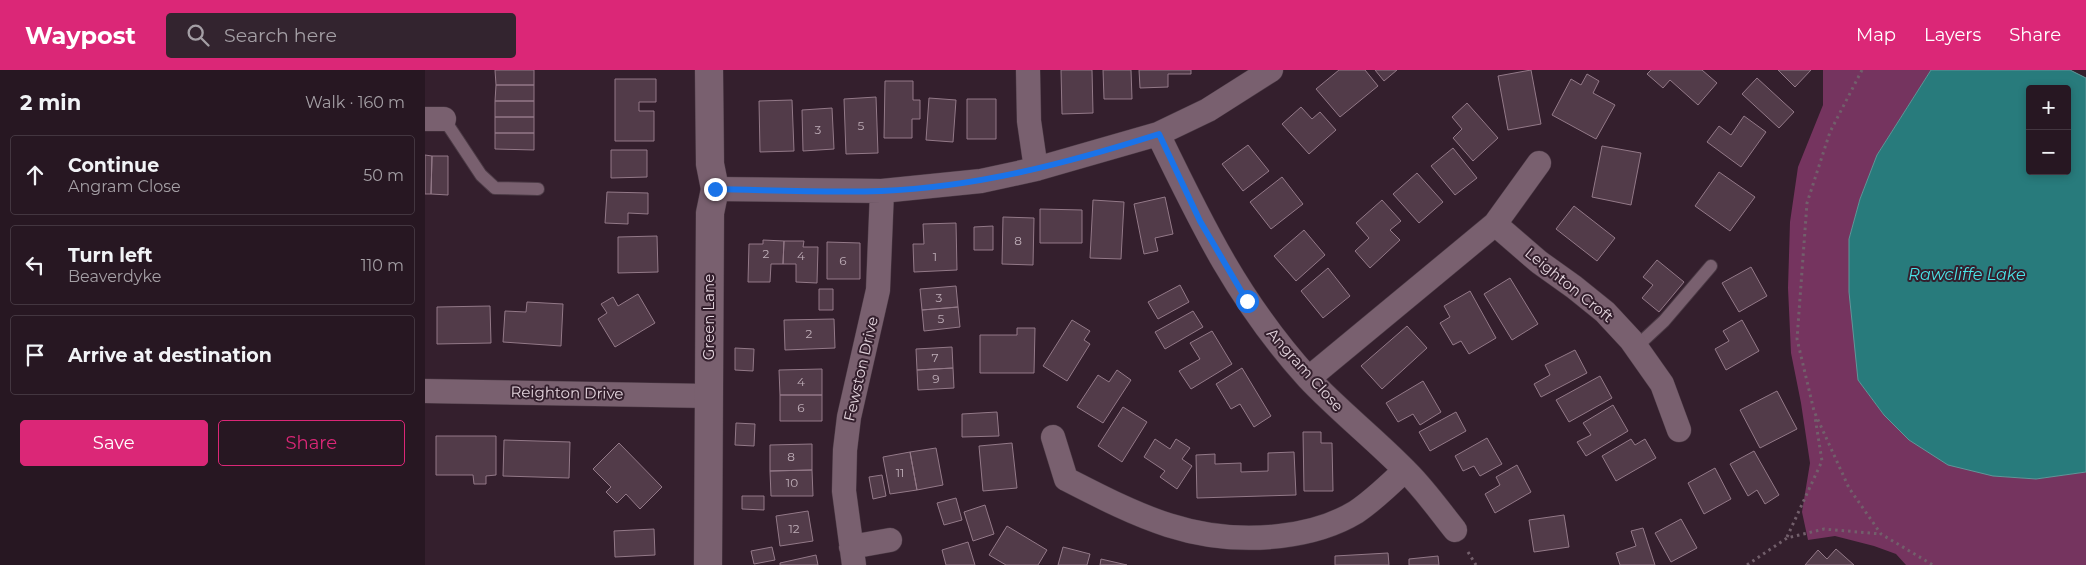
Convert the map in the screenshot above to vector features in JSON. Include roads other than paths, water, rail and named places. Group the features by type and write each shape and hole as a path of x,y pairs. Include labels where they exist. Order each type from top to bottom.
{"street":[{"name":"Green Lane","path":"708,565 710,213 715,189 710,164 709,70"},
{"path":"1028,70 1029,121 1036,169"},
{"path":"715,189 882,191 981,181 1036,169 1159,134 1208,110 1271,70"},
{"name":"Angram Close","path":"1159,134 1200,221 1225,266 1247,301 1279,344 1309,378 1405,470 1429,496 1455,530"},
{"path":"1309,378 1495,224 1539,162"},
{"name":"Fewston Drive","path":"882,191 878,290 849,417 843,491 852,556 890,540"},
{"name":"Leighton Croft","path":"1495,224 1539,262 1574,286 1605,312 1636,347 1661,384 1679,430"},
{"name":"Reighton Drive","path":"425,391 709,396"},
{"path":"1053,437 1066,479 1131,512 1155,521 1188,532 1221,537 1268,537 1301,533 1330,524 1354,513 1374,499 1405,470"}],"lane":[{"path":"435,119 481,175 495,188 538,189"},
{"path":"1636,347 1665,321 1711,266"}],"water":[{"name":"Rawcliffe Lake","path":"1931,70 2070,70 2086,78 2086,472 2036,479 1993,476 1948,465 1909,440 1884,415 1858,380 1849,292 1849,239 1860,199 1877,155"}]}
